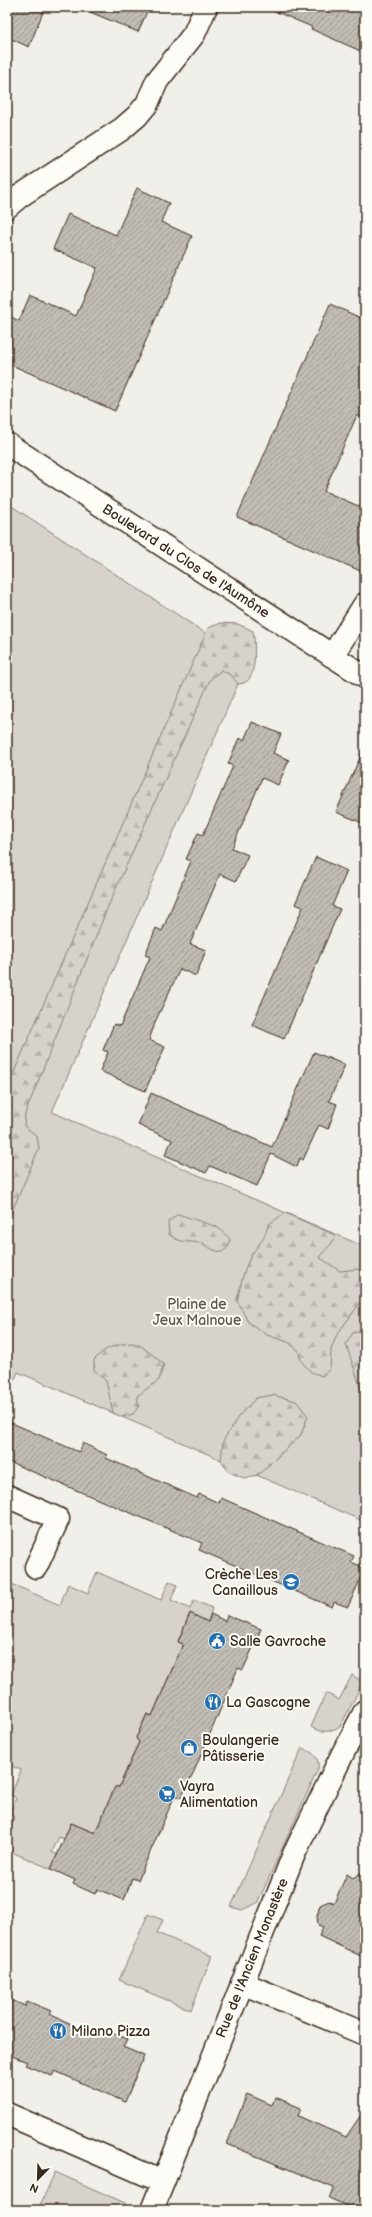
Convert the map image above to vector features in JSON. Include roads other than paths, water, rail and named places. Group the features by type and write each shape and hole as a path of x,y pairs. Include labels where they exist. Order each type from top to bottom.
{"street":[{"path":"7,207 20,196 122,129 137,116 147,104 157,81 194,34 206,7"},
{"name":"Boulevard du Clos de l'Aumône","path":"7,444 365,677"},
{"path":"332,656 365,604"},
{"path":"7,1496 58,1519 36,1567"},
{"name":"Rue de l'Ancien Monastère","path":"152,2210 294,1854 342,1753 365,1711"},
{"path":"242,1982 365,2034"},
{"path":"7,2114 163,2182"}],"place":[{"name":"Crèche Les Canaillous","path":"291,1582"},
{"name":"Salle Gavroche","path":"217,1641"},
{"name":"La Gascogne","path":"213,1702"},
{"name":"Boulangerie Pâtisserie","path":"189,1748"},
{"name":"Vayra Alimentation","path":"167,1794"},
{"name":"Milano Pizza","path":"58,2031"}],"park label":[{"name":"Plaine de Jeux Malnoue","path":"197,1312"}]}
